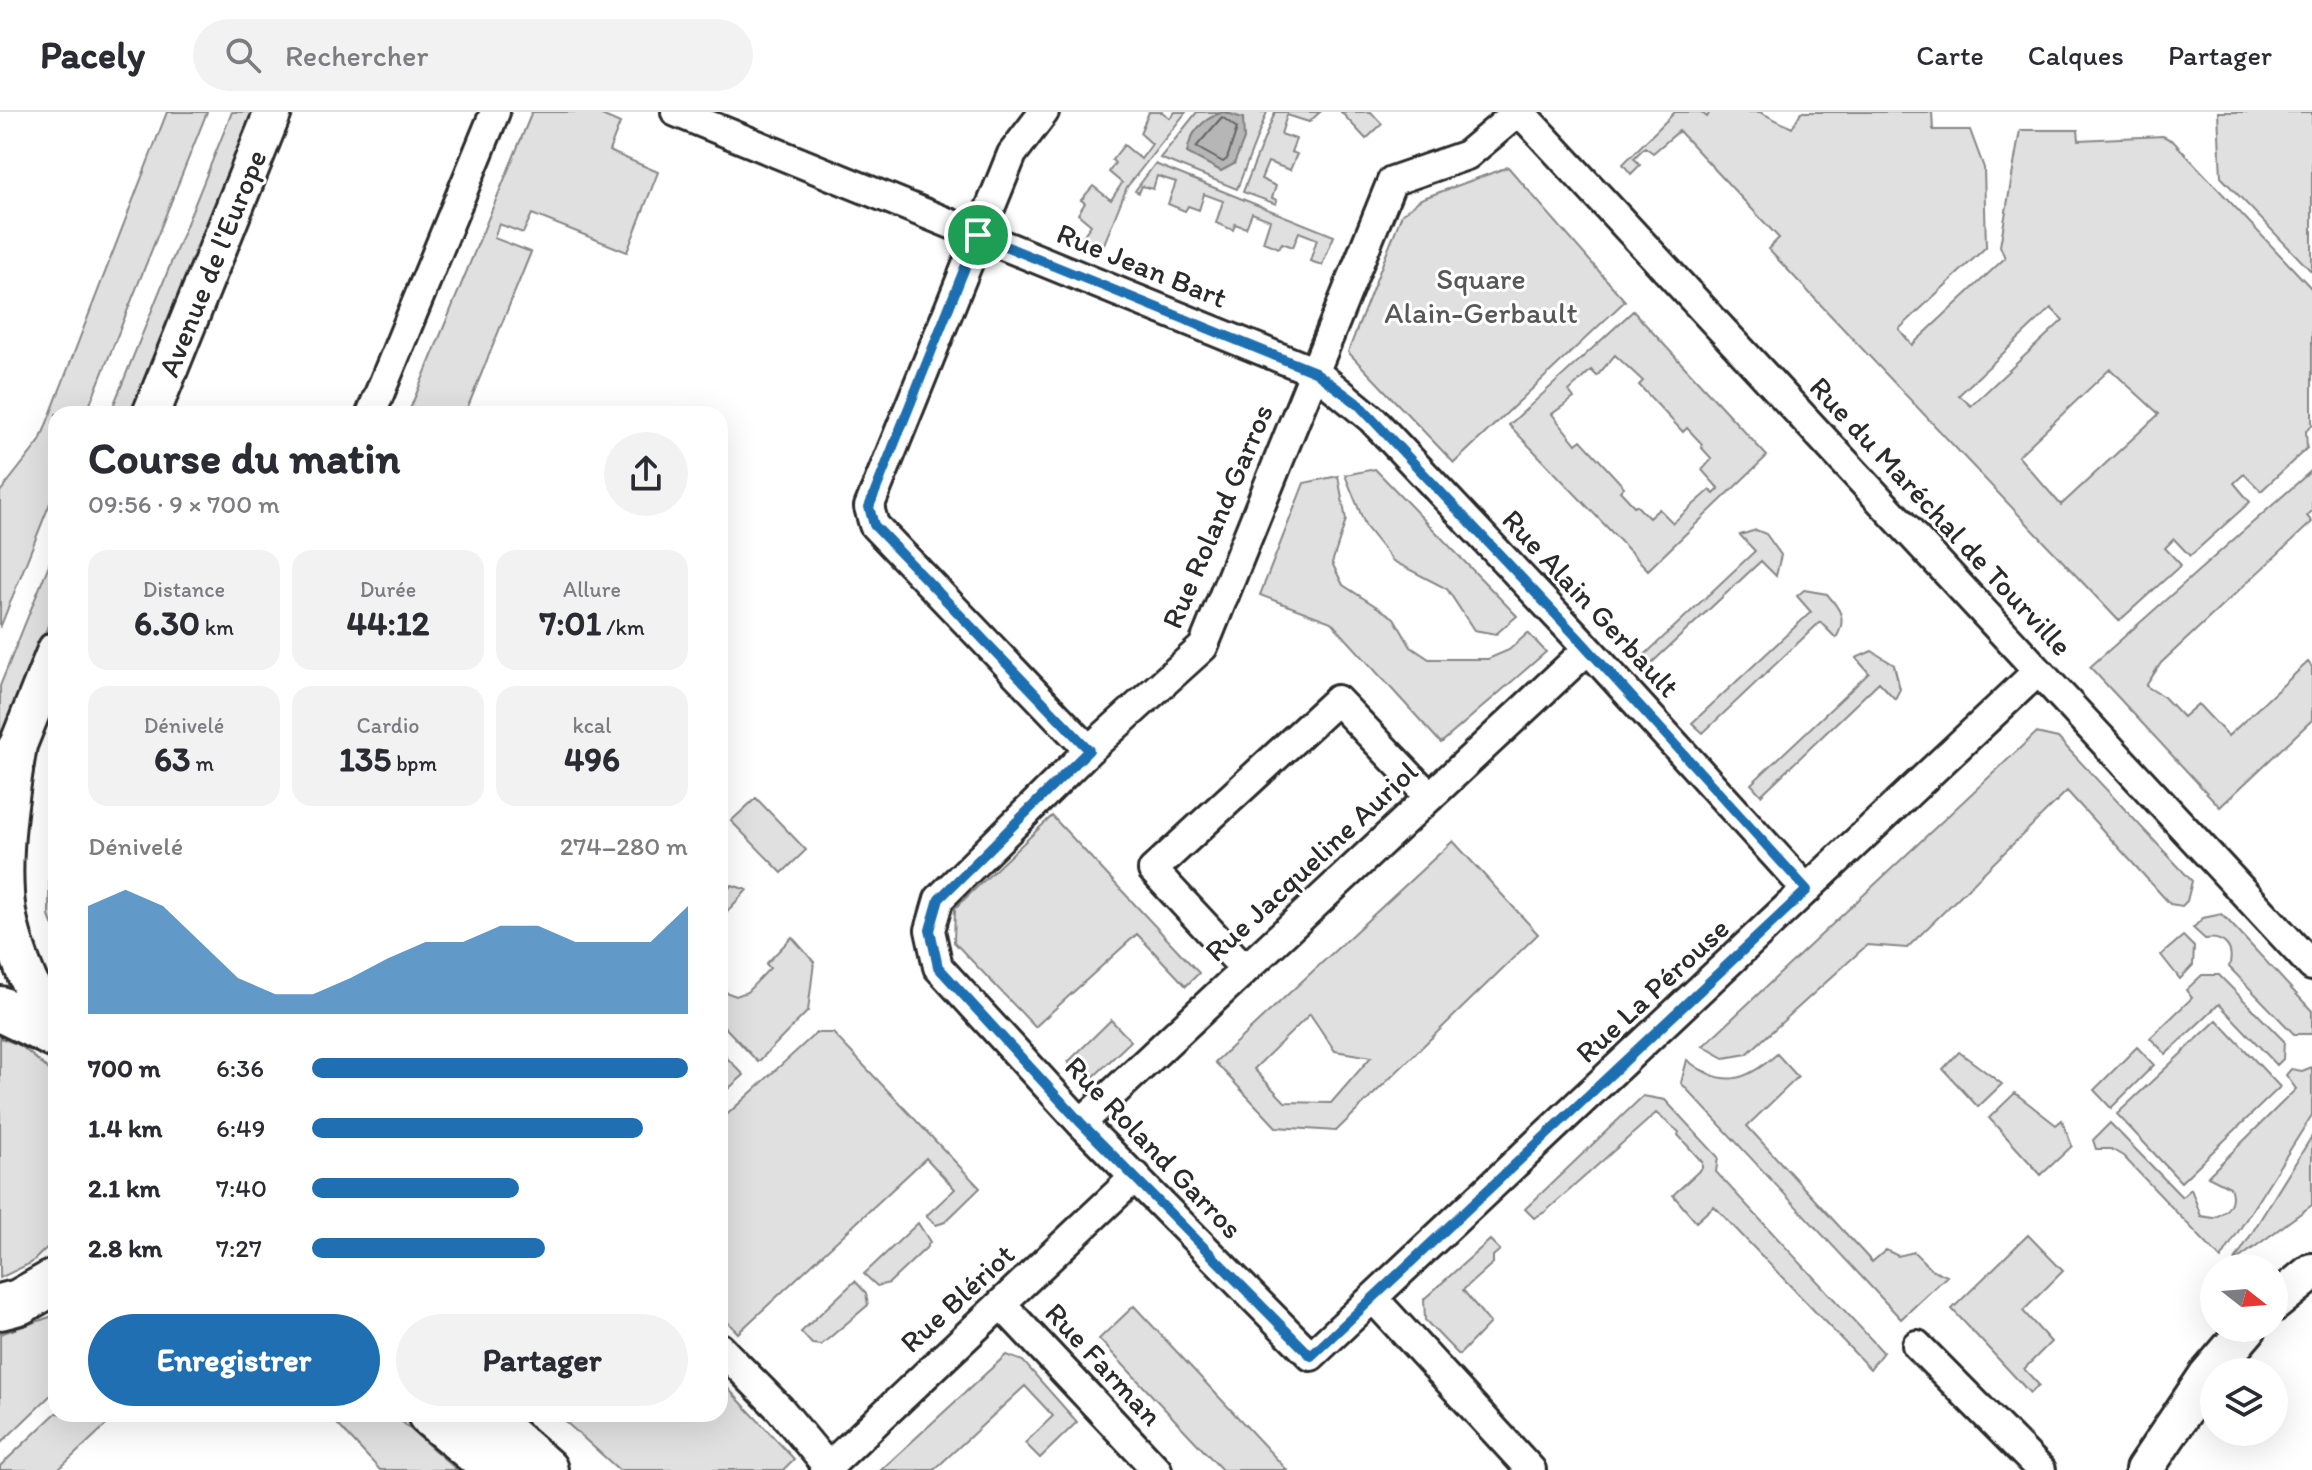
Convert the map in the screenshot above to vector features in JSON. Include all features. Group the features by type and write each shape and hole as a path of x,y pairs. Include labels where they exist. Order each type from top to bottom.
{"main road":[{"path":"0,1009 48,1031"},
{"path":"0,1307 19,1302 48,1286"},
{"path":"440,1422 497,1470"},
{"path":"490,1422 545,1470"}],"street":[{"name":"Avenue de l'Europe","path":"154,406 273,112"},
{"path":"374,406 495,112"},
{"name":"Rue Jean Bart","path":"676,112 1315,372"},
{"path":"1044,112 1012,154 869,507 874,525 1089,750"},
{"name":"Rue Roland Garros","path":"1311,1356 1081,1123 938,967 930,930 939,899 1089,750 1203,647 1392,181 1467,155 1519,112"},
{"name":"Rue du Maréchal de Tourville","path":"1519,112 2312,966"},
{"name":"Rue Alain Gerbault","path":"1315,372 1358,404 1588,649 1807,890"},
{"name":"Rue Jacqueline Auriol","path":"1081,1123 1588,649"},
{"path":"48,669 9,760 5,896 28,985 48,1021"},
{"name":"Rue La Pérouse","path":"1311,1356 2037,672"},
{"path":"1245,969 1153,870 1337,700 1430,797"},
{"name":"Rue Blériot","path":"827,1469 1136,1176"},
{"path":"2288,1292 2312,1272"},
{"path":"1373,1298 1531,1470"},
{"name":"Rue Farman","path":"1001,1304 1157,1470"},
{"path":"2144,1470 2207,1376 2236,1342"},
{"path":"1917,1345 2041,1470"},
{"path":"728,1356 780,1409 827,1469"}],"green space":[{"path":"167,112 207,112 89,406 54,406"},
{"path":"232,112 256,112 136,406 113,406"},
{"path":"532,112 595,112 620,123 609,151 658,172 627,252 532,214 523,233 499,224 494,238 531,252 468,406 411,406"},
{"path":"1149,112 1162,112 1170,118 1175,112 1186,112 1127,187 1102,249 1058,232 1064,223 1082,237 1091,225 1078,214 1085,203 1081,200 1093,186 1111,200 1122,183 1109,172 1115,163 1112,160 1124,145 1141,159 1152,144 1140,133"},
{"path":"1197,112 1267,112 1237,189 1160,158"},
{"path":"1275,112 1320,112 1309,122 1287,115 1281,134 1296,139 1291,152 1297,154 1290,170 1268,162 1261,179 1276,186 1272,198 1277,200 1276,204 1243,192"},
{"path":"1341,112 1371,112 1382,124 1366,139"},
{"path":"1675,112 1701,112 1707,117 1710,112 1760,112 1792,128 1801,112 1932,112 1933,130 1970,130 1984,168 1986,247 1899,329 1912,345 2005,258 2000,246 2020,130 2078,130 2079,140 2163,136 2173,141 2312,289 2312,425 2306,431 2307,448 2261,491 2244,474 2234,483 2250,502 2190,556 2174,539 2165,548 2181,565 2119,621 1768,249 1779,238 1679,131 1653,153 1645,147 1634,158 1640,165 1631,174 1623,164","holes":["2051,308 2063,320 1971,406 1959,395","2110,369 2159,414 2061,505 2018,456"]},
{"path":"2218,112 2312,112 2312,272 2221,177"},
{"path":"1155,164 1334,236 1322,265 1310,261 1317,239 1299,232 1293,247 1282,243 1279,248 1263,242 1270,220 1252,213 1246,228 1235,224 1233,230 1216,223 1223,201 1204,194 1199,210 1188,206 1185,211 1168,204 1176,182 1157,176 1153,189 1142,186 1139,193 1135,191"},
{"name":"Square Alain-Gerbault","path":"1508,167 1625,301 1454,463 1348,352 1402,214 1421,199"},
{"path":"1633,311 1767,456 1648,570 1509,425","holes":["1615,355 1643,381 1639,385 1683,432 1687,428 1702,444 1701,447 1712,459 1702,470 1719,489 1714,494 1710,490 1673,523 1659,509 1649,518 1634,506 1620,491 1624,487 1581,440 1576,444 1552,414 1574,398 1569,391 1591,370 1597,376"]},
{"path":"48,420 48,508 0,628 0,492 40,441"},
{"path":"1375,469 1517,616 1496,634 1474,630 1447,589 1393,561 1366,527 1345,475"},
{"path":"2312,470 2312,511 2307,516 2312,522 2161,663 2146,686 2164,697 2183,717 2198,704 2228,736 2308,662 2312,667 2312,720 2220,807 2090,667"},
{"path":"1338,476 1346,520 1332,563 1343,585 1394,618 1411,647 1429,659 1488,659 1509,650 1528,633 1546,652 1441,743 1331,622 1260,595 1304,483"},
{"path":"1756,530 1766,534 1781,555 1776,576 1761,561 1644,670 1637,662 1755,551 1740,535"},
{"path":"48,567 48,626 0,743 0,686"},
{"path":"1804,590 1827,594 1836,605 1842,620 1836,638 1820,622 1703,733 1692,723 1811,612 1797,596"},
{"path":"1872,651 1894,665 1900,689 1895,699 1879,682 1761,795 1751,784 1869,673 1856,658"},
{"path":"2036,733 2058,738 2192,881 2187,901 2182,906 2170,904 2067,791 1907,948 1867,945 1747,1054 1724,1058 1703,1046"},
{"path":"756,798 806,850 782,873 731,821"},
{"path":"1052,816 1199,973 1186,986 1137,934 1035,1027 954,942 955,908"},
{"path":"1453,841 1538,934 1336,1131 1276,1127 1215,1062","holes":["1310,1014 1335,1051 1371,1057 1331,1103 1285,1102 1254,1069"]},
{"path":"732,885 747,890 728,910 728,889"},
{"path":"2222,914 2312,1011 2312,1034 2294,1034 2229,967 2230,954 2226,945 2218,939 2205,939 2193,928 2203,918"},
{"path":"2183,936 2194,947 2193,965 2180,979 2161,955"},
{"path":"792,937 814,962 808,1011 758,1062 728,1030 728,993 736,996 747,992 770,968 766,964"},
{"path":"2202,975 2219,975 2284,1041 2283,1059 2277,1065 2219,1004 2166,1054 2150,1038 2192,998 2186,990"},
{"path":"1111,1020 1131,1041 1087,1083 1068,1062"},
{"path":"2217,1020 2280,1087 2181,1182 2117,1114"},
{"path":"816,1033 833,1033 980,1188 945,1222 936,1225 926,1216 955,1189 926,1158 738,1333 728,1322 728,1114"},
{"path":"0,1038 20,1045 48,1069 48,1247 31,1263 0,1278"},
{"path":"2137,1047 2154,1065 2111,1108 2094,1090"},
{"path":"1959,1052 2002,1084 1978,1107 1943,1069"},
{"path":"1777,1054 1798,1077 1747,1126 1872,1262 1886,1250 1898,1256 1914,1252 1931,1269 1947,1276 1901,1319 1681,1083 1687,1060 1712,1075 1734,1078 1754,1071"},
{"path":"728,1059 744,1075 728,1089"},
{"path":"2312,1067 2312,1115 2224,1254 2216,1254 2123,1156 2111,1149 2096,1149 2093,1140 2110,1123 2182,1197 2191,1189 2201,1216 2213,1218 2229,1206 2232,1193 2230,1187 2208,1176 2296,1089 2286,1075 2291,1069 2302,1071"},
{"path":"2015,1093 2056,1125 2062,1120 2072,1146 2041,1175 1989,1118"},
{"path":"1643,1096 1665,1100 1718,1157 1716,1172 1883,1352 1870,1369 1714,1206 1696,1222 1673,1195 1702,1168 1702,1162 1678,1135 1679,1132 1656,1113 1545,1212 1534,1218 1525,1209"},
{"path":"2312,1136 2312,1205 2245,1254 2239,1254"},
{"path":"918,1223 930,1242 889,1283 877,1286 864,1274"},
{"path":"2028,1235 2063,1271 2023,1311 2051,1342 2024,1369 2039,1385 2030,1393 1952,1309"},
{"path":"1490,1240 1500,1250 1493,1256 1493,1263 1463,1290 1490,1323 1459,1355 1425,1320 1424,1299"},
{"path":"855,1281 866,1293 868,1305 821,1345 812,1344 801,1332"},
{"path":"1134,1306 1287,1470 1222,1470 1099,1339"},
{"path":"48,1318 48,1398 0,1444 0,1334"},
{"path":"1006,1355 1023,1361 1077,1422 1040,1458 1025,1443 1053,1416 1025,1386 934,1470 881,1470"},
{"path":"728,1389 794,1459 783,1470 619,1470 566,1422 728,1422"},
{"path":"48,1421 109,1422 58,1470 0,1470 0,1466"},
{"path":"335,1422 402,1422 457,1470 380,1470"}],"water":[{"path":"1223,112 1243,118 1244,139 1234,164 1221,171 1187,153 1199,127"}],"route":[{"path":"978,235 1315,372 1358,404 1578,638 1807,890 1311,1356 1081,1123 938,967 930,930 939,899 1089,750 874,525 869,507 875,485 978,235"}]}
